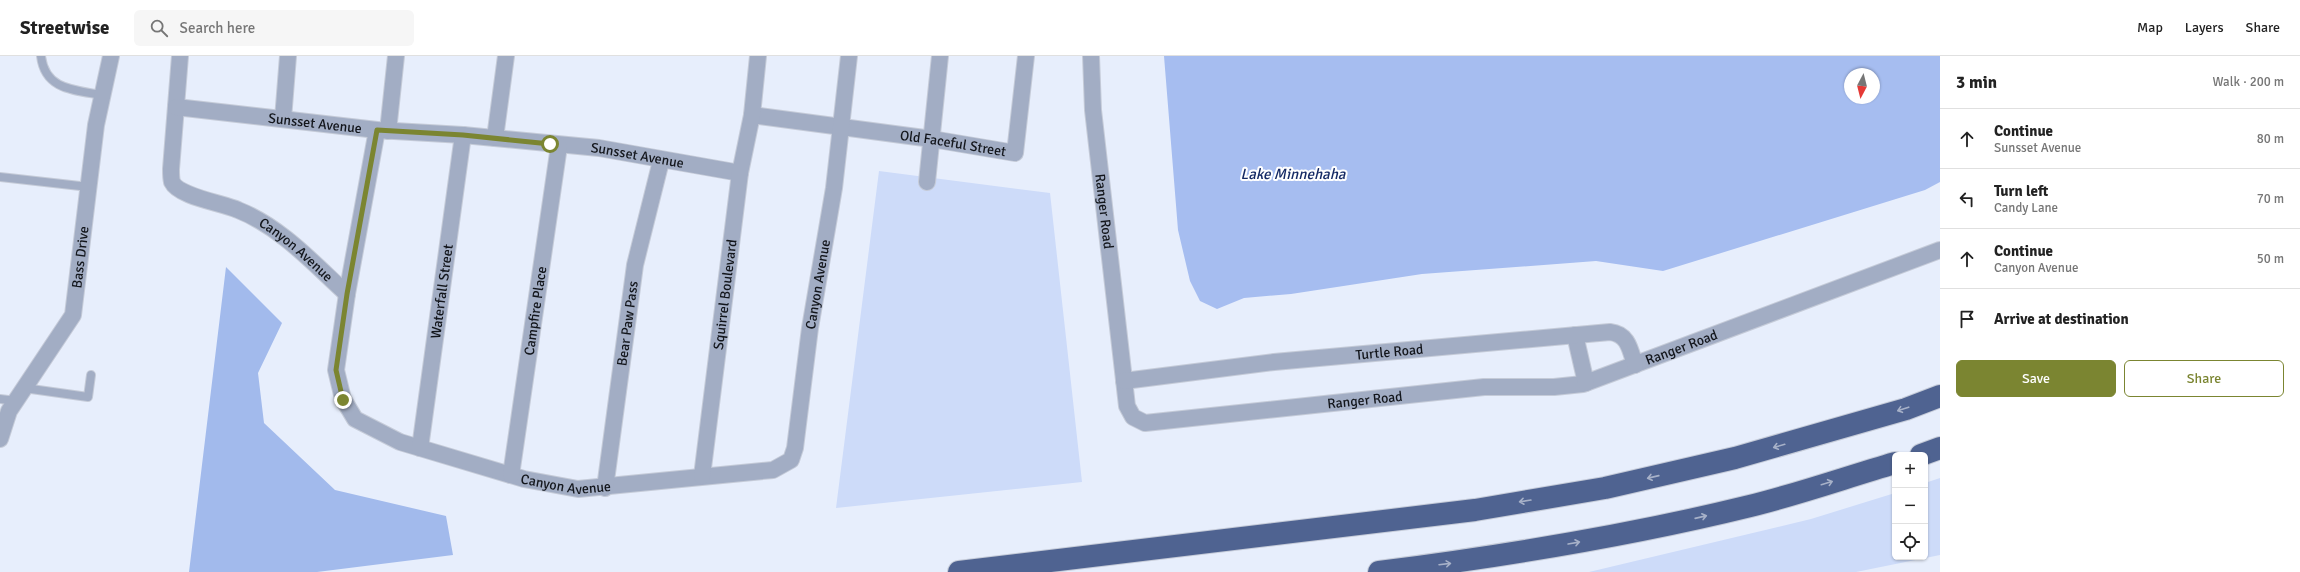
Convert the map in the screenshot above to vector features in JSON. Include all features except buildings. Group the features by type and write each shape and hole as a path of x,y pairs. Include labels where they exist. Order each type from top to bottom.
{"highway":[{"path":"959,572 1475,510 1605,488 1735,458 1906,409 1940,396"},
{"path":"1928,452 1940,448"},
{"path":"1379,572 1482,559 1613,537 1752,506 1892,464"}],"street":[{"name":"Bass Drive","path":"0,440 13,396 73,315 96,125 112,56"},
{"name":"Canyon Avenue","path":"180,56 171,170 172,182 181,191 239,210 267,225 295,246 347,294 336,370 343,400 355,419 400,442 511,475 578,489 605,488 702,476 773,470 787,464 794,455 810,328 827,234 842,127 849,56"},
{"path":"283,119 288,56"},
{"path":"347,294 382,130 396,56"},
{"path":"495,138 506,56"},
{"path":"752,115 758,56"},
{"path":"926,182 932,140 940,56"},
{"name":"Old Faceful Street","path":"752,115 1015,153 1026,56"},
{"name":"Ranger Road","path":"1091,56 1093,110 1124,381 1129,413 1138,421 1153,424 1484,387 1554,387 1586,383 1940,250"},
{"name":"Sunsset Avenue","path":"176,107 382,130 463,135 559,146 599,148 662,161 740,173"},
{"name":"Squirrel Boulevard","path":"702,476 740,173 752,115"},
{"name":"Waterfall Street","path":"420,448 463,135"},
{"name":"Campfire Place","path":"511,475 559,146"},
{"name":"Bear Paw Pass","path":"605,488 635,265 662,161"},
{"name":"Turtle Road","path":"1124,381 1282,361 1610,332 1622,335 1629,346 1635,365"},
{"path":"1575,335 1586,383"}],"lane":[{"path":"41,56 42,68 53,83 73,90 102,94"},
{"path":"0,176 89,187"},
{"path":"13,396 88,397 91,375"}],"shaded area":[{"path":"879,171 1050,193 1082,482 836,508"},
{"path":"226,267 282,323 258,373 264,423 335,490 446,516 453,555 317,572 189,572"},
{"path":"1940,478 1940,555 1928,557 1928,488 1928,482"},
{"path":"1892,494 1892,560 1915,560 1856,572 1589,572 1811,519"}],"water":[{"name":"Lake Minnehaha","path":"1164,56 1940,56 1940,182 1925,190 1663,271 1596,261 1422,274 1291,294 1244,298 1217,309 1200,301 1190,281 1178,230"}],"route":[{"path":"343,400 336,370 347,294 377,130 463,135 550,144"}]}
